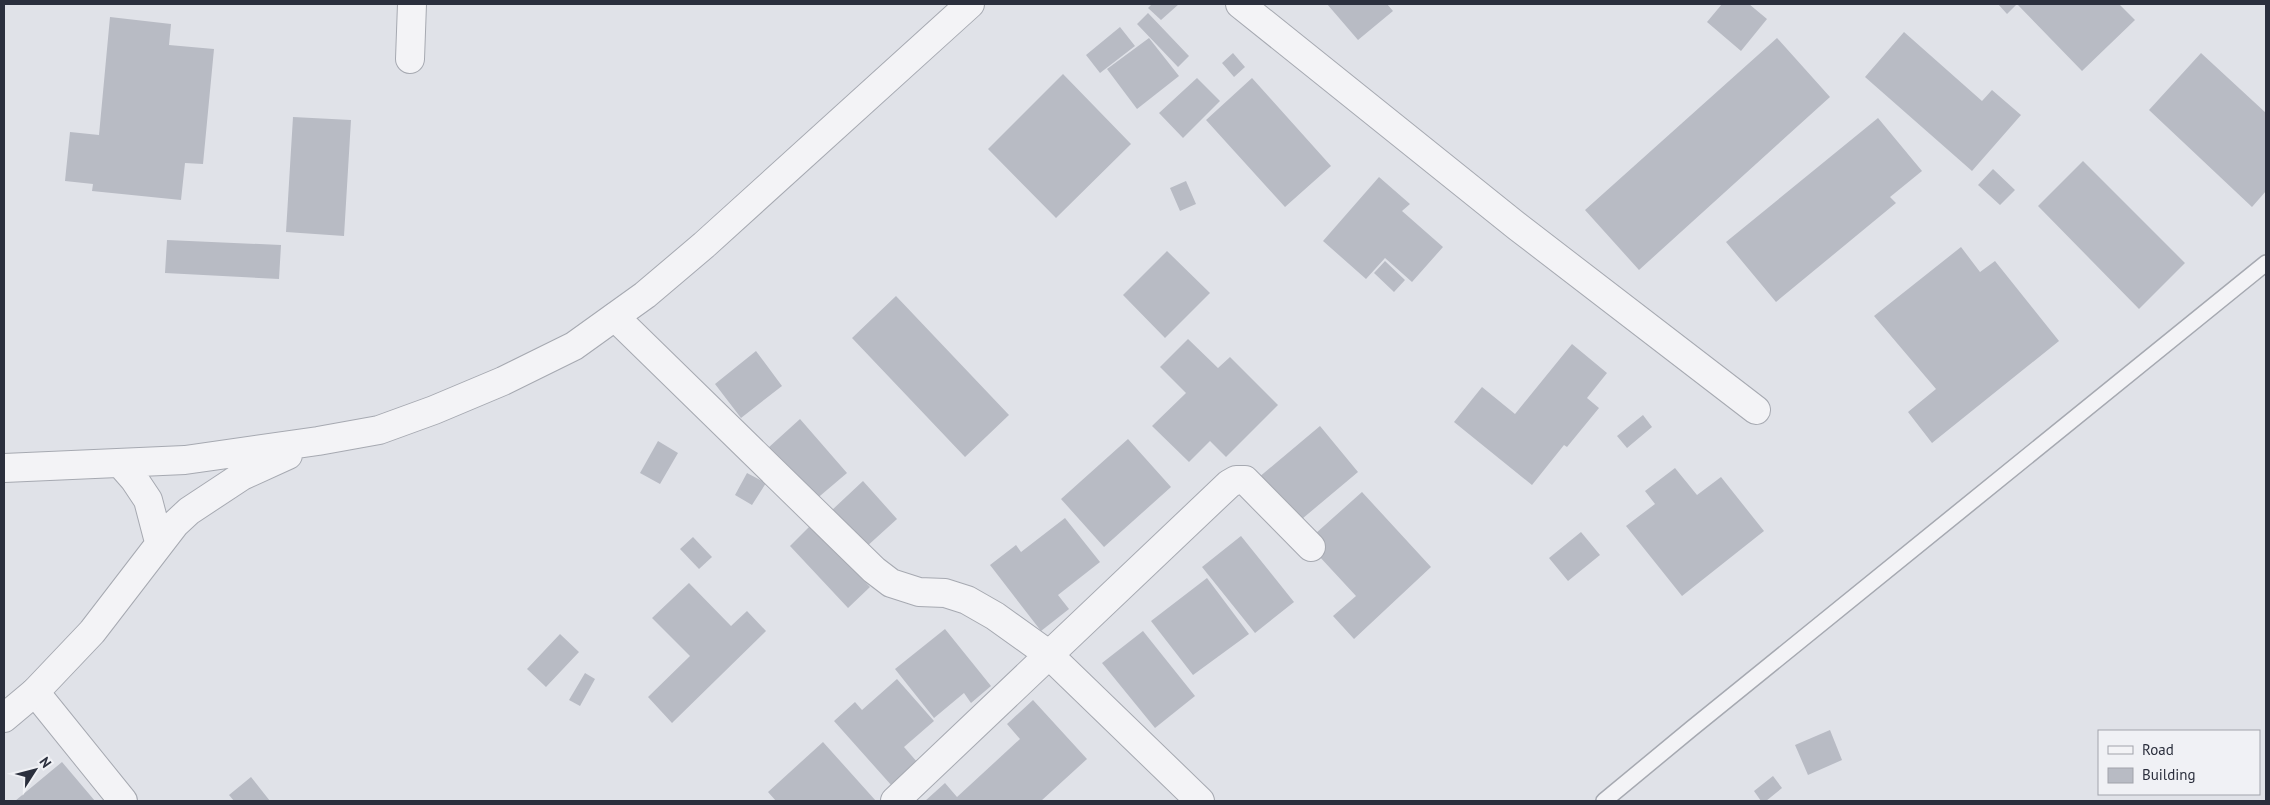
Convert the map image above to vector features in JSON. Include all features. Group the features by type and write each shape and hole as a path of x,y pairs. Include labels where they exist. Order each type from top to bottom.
{"street":[{"path":"410,59 412,4"},
{"path":"4,468 186,460 318,441 379,430 434,410 503,381 574,346 644,295 704,245 970,4"},
{"path":"1240,4 1518,227 1756,410"},
{"path":"615,317 874,570 891,583 919,592 945,593 967,600 995,616 1048,654 1200,801"},
{"path":"4,718 35,692 92,632 159,542 189,511 242,476 318,441"},
{"path":"120,463 134,479 148,500 159,542"},
{"path":"895,801 1229,484 1236,480 1245,480 1311,547"},
{"path":"35,692 123,801"},
{"path":"1172,774 1173,801"}],"lane":[{"path":"1604,801 2266,263"}],"building":[{"path":"1152,4 1179,4 1161,20 1148,8"},
{"path":"1327,4 1387,4 1393,11 1358,40"},
{"path":"1722,4 1749,4 1767,19 1741,51 1707,22"},
{"path":"1998,4 2017,4 2007,14"},
{"path":"2017,4 2119,4 2135,20 2082,71"},
{"path":"1148,13 1189,56 1178,67 1137,24"},
{"path":"110,17 171,24 169,45 214,49 203,164 185,163 181,200 92,191 93,184 65,181 70,132 99,135"},
{"path":"1120,27 1135,46 1100,73 1086,55"},
{"path":"1904,32 1982,101 1992,90 2021,115 1972,171 1865,77"},
{"path":"1149,38 1179,76 1137,109 1107,69"},
{"path":"1777,38 1830,97 1639,270 1585,210"},
{"path":"1233,53 1245,67 1234,77 1222,63"},
{"path":"2201,53 2266,113 2266,191 2252,207 2149,110"},
{"path":"1063,74 1131,144 1056,218 988,149"},
{"path":"1197,78 1220,101 1183,138 1159,113"},
{"path":"1252,78 1331,166 1285,207 1206,120"},
{"path":"293,117 351,120 344,236 286,232"},
{"path":"1878,118 1922,171 1890,197 1896,203 1776,302 1726,242"},
{"path":"2083,161 2185,263 2139,309 2038,206"},
{"path":"1993,169 2015,190 2000,205 1978,185"},
{"path":"1379,177 1410,204 1402,211 1443,247 1412,282 1385,258 1366,279 1323,241"},
{"path":"1186,181 1196,204 1180,211 1170,188"},
{"path":"167,240 281,245 279,279 165,273"},
{"path":"1961,247 1980,272 1995,261 2059,341 1932,443 1908,412 1936,389 1874,316"},
{"path":"1167,251 1210,293 1165,338 1123,295"},
{"path":"1385,261 1405,280 1394,292 1374,273"},
{"path":"896,296 1009,415 965,457 852,338"},
{"path":"1188,339 1218,368 1230,357 1278,405 1226,457 1210,441 1189,462 1152,426 1186,393 1160,367"},
{"path":"1572,344 1607,373 1587,398 1599,408 1567,447 1564,445 1532,485 1454,422 1482,387 1515,414"},
{"path":"756,351 782,386 741,418 715,384"},
{"path":"1643,415 1652,427 1627,448 1617,436"},
{"path":"800,419 847,473 814,501 768,448"},
{"path":"1320,426 1358,472 1290,529 1252,483"},
{"path":"1128,439 1171,487 1104,547 1061,499"},
{"path":"658,441 678,453 660,484 640,473"},
{"path":"1675,468 1697,495 1721,477 1764,531 1682,596 1626,526 1655,504 1645,491"},
{"path":"747,473 766,483 752,505 735,495"},
{"path":"863,481 897,519 865,548 831,511"},
{"path":"1362,492 1431,567 1354,639 1333,616 1356,596 1306,542"},
{"path":"1065,518 1100,562 1058,595 1069,609 1041,631 990,565 1016,545 1021,552"},
{"path":"811,525 870,587 848,608 790,546"},
{"path":"1581,532 1600,555 1568,581 1549,558"},
{"path":"1241,536 1294,602 1255,633 1202,567"},
{"path":"693,537 712,557 699,569 680,549"},
{"path":"1207,578 1249,634 1193,675 1151,621"},
{"path":"689,583 731,626 747,611 766,631 672,723 648,697 690,656 652,618"},
{"path":"945,629 991,686 971,703 964,693 934,718 895,669"},
{"path":"1143,631 1195,696 1155,728 1102,663"},
{"path":"560,634 579,652 546,687 527,669"},
{"path":"585,673 595,679 580,706 569,700"},
{"path":"897,679 934,721 904,747 918,763 892,786 834,721 855,702 862,710"},
{"path":"1033,700 1087,759 1041,801 925,801 945,783 957,797 1020,739 1007,724"},
{"path":"1830,730 1842,760 1808,775 1795,745"},
{"path":"823,742 876,801 776,801 768,792"},
{"path":"62,762 95,801 15,801"},
{"path":"1773,776 1782,788 1766,801 1761,801 1754,791"},
{"path":"251,777 270,801 234,801 229,795"}]}
